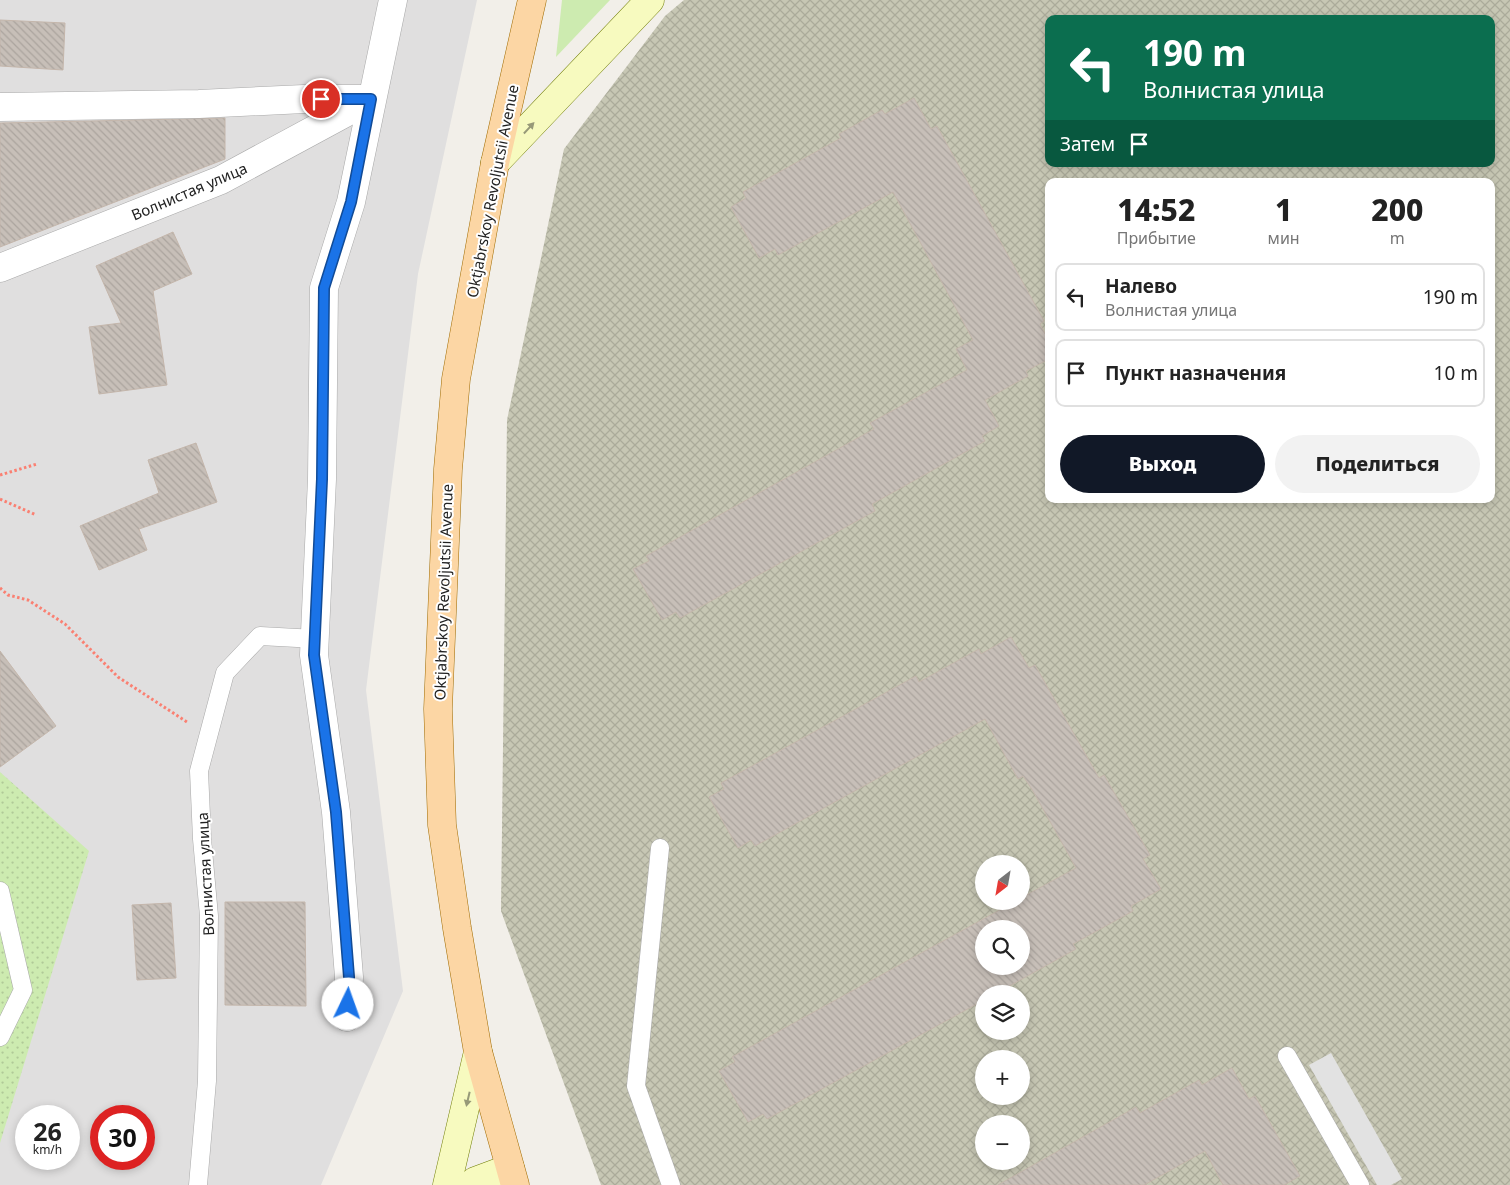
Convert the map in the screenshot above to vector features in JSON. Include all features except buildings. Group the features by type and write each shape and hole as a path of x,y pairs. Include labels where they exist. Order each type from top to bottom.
{"main road":[{"name":"Oktjabrskoy Revoljutsii Avenue","path":"512,1177 478,1052 457,928 442,825 438,709 448,469 456,379 495,163 532,0"},
{"path":"495,163 650,0"},
{"path":"447,1185 478,1052"},
{"path":"471,1185 475,1181 512,1177"}],"street":[{"path":"347,1017 349,977 336,812 314,655 322,479 324,288 351,202 393,0"},
{"path":"0,107 371,99"},
{"name":"Волнистая улица","path":"0,268 221,180 371,99"}],"lane":[{"name":"Волнистая улица","path":"198,1185 206,1081 209,916 202,838 199,771 225,674 260,636 316,639"},
{"path":"660,848 636,1086 671,1185"},
{"path":"0,892 23,990 0,1037"},
{"path":"1286,1056 1360,1185"}],"path":[{"path":"0,475 37,464"},
{"path":"0,499 36,515"},
{"path":"0,588 8,595 28,600 65,624 118,677 208,736"}],"shaded area":[{"path":"0,0 477,0 418,274 366,690 403,991 321,1185 0,1185"},
{"path":"684,0 1510,0 1510,1185 601,1185 501,911 507,420 564,149 665,16"},
{"path":"1331,1053 1402,1179 1391,1185 1377,1185 1309,1065"}],"green space":[{"path":"562,0 610,0 556,57"},
{"path":"0,772 89,851 0,1143"}],"route":[{"path":"321,99 371,99 351,202 324,288 322,479 314,655 336,812 349,977 348,1004"}]}
